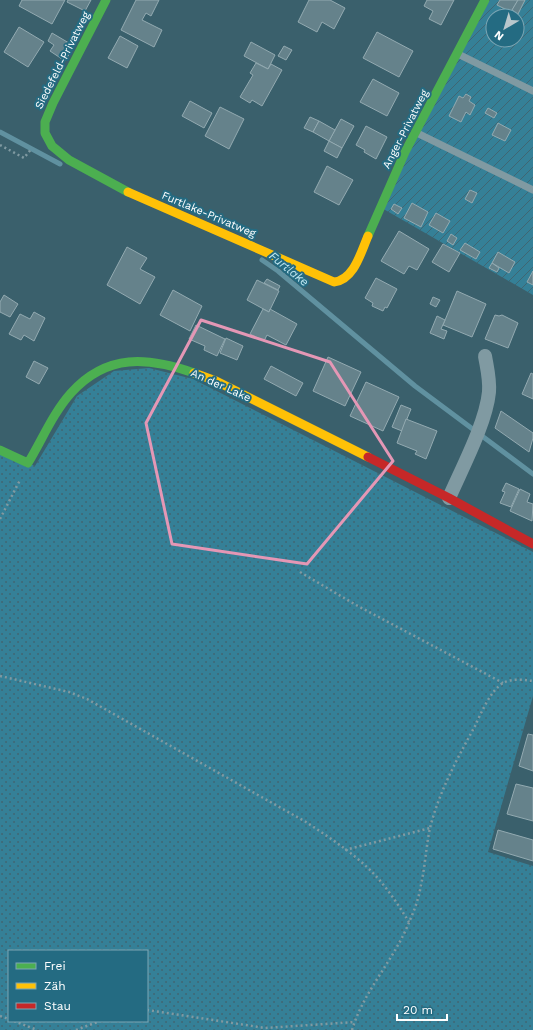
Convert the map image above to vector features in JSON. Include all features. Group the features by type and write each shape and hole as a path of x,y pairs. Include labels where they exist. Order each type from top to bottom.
{"street":[{"name":"Siedefeld-Privatweg","path":"78,165 52,146 45,133 45,122 106,0"},
{"name":"Anger-Privatweg","path":"352,271 396,170 485,0"},
{"name":"Furtlake-Privatweg","path":"78,165 117,187 240,240 328,281 340,282 346,279 352,271"},
{"path":"449,498 481,423 489,392 489,375 485,356"},
{"name":"An der Lake","path":"28,463 62,405 80,383 98,370 108,365 119,362 141,361 177,367 216,381 449,498 533,544"},
{"path":"0,450 28,463"}],"lane":[{"path":"457,54 533,91"},
{"path":"415,132 533,190"}],"path":[{"path":"0,145 24,158"},
{"path":"0,519 28,463"},
{"path":"300,572 356,605 503,683"},
{"path":"0,676 69,692 87,699 306,822 346,850 374,875 399,906 409,922"},
{"path":"352,1030 371,990 396,948 416,904 421,887 430,828 450,773 489,700 496,690 503,683 516,680 533,681"},
{"path":"346,850 430,828"},
{"path":"148,1010 265,1028 355,1022"},
{"path":"17,1022 37,1030"},
{"path":"76,1030 97,1022"}],"highlighted area":[{"path":"201,320 330,362 393,461 307,564 172,544 146,423"}],"shaded area":[{"path":"485,0 533,0 533,295 380,207"},
{"path":"149,368 193,379 533,552 533,696 488,852 533,866 533,1030 0,1030 0,450 35,466 77,396 114,371"}],"building":[{"path":"22,0 65,0 52,24 19,6"},
{"path":"68,0 91,0 85,11 67,2"},
{"path":"136,0 159,0 151,16 146,13 142,20 162,30 154,47 121,30"},
{"path":"309,0 330,0 345,8 334,29 322,22 317,32 298,22"},
{"path":"427,0 454,0 441,25 429,19 433,11 424,6"},
{"path":"500,0 518,0 513,8 503,8 497,5"},
{"path":"518,0 525,0 521,8 513,8"},
{"path":"19,27 44,42 28,67 4,52"},
{"path":"377,32 413,51 399,77 363,58"},
{"path":"52,33 74,46 65,61 50,51 54,45 48,41"},
{"path":"120,36 138,46 127,68 108,58"},
{"path":"251,42 275,55 268,69 244,56"},
{"path":"284,46 292,50 286,60 278,56"},
{"path":"256,63 268,69 271,64 282,70 262,106 252,100 250,103 240,97 253,75 250,73"},
{"path":"373,79 399,93 387,116 360,102"},
{"path":"466,94 471,97 469,101 475,105 470,115 466,112 461,122 449,116 459,96 463,98"},
{"path":"190,101 212,113 204,128 182,116"},
{"path":"220,107 244,119 229,149 205,136"},
{"path":"488,108 497,113 494,118 485,113"},
{"path":"310,117 319,121 313,132 304,128"},
{"path":"341,119 354,126 342,148 329,141"},
{"path":"319,121 335,130 329,141 313,132"},
{"path":"498,123 511,130 505,141 492,135"},
{"path":"366,126 387,137 376,159 356,145"},
{"path":"329,141 342,148 337,158 324,151"},
{"path":"327,166 353,180 339,205 314,192"},
{"path":"470,190 477,193 472,203 465,199"},
{"path":"412,203 428,212 421,227 404,218"},
{"path":"394,204 402,208 398,214 391,209"},
{"path":"436,213 450,221 443,233 429,225"},
{"path":"399,231 429,249 417,270 409,266 404,274 381,261"},
{"path":"451,234 457,238 453,245 447,241"},
{"path":"465,243 480,252 476,259 460,250"},
{"path":"443,244 460,253 449,272 432,262"},
{"path":"127,247 147,258 140,269 155,277 140,304 107,285"},
{"path":"498,252 515,262 509,273 492,263"},
{"path":"492,263 499,268 497,272 489,268"},
{"path":"533,271 533,285 527,282"},
{"path":"376,278 397,289 387,308 385,307 383,311 372,306 373,303 365,298"},
{"path":"267,279 280,286 278,290 264,283"},
{"path":"257,280 279,291 269,312 247,300"},
{"path":"173,290 202,306 190,331 160,315"},
{"path":"457,291 486,304 472,337 443,325"},
{"path":"4,295 18,304 10,317 0,312 0,302"},
{"path":"433,297 440,300 436,307 430,304"},
{"path":"263,309 269,312 270,309 297,324 286,345 267,335 264,341 250,334"},
{"path":"34,312 45,318 34,341 24,335 21,340 9,334 20,314 30,319"},
{"path":"495,315 502,315 518,323 508,348 485,339"},
{"path":"437,316 445,320 441,329 447,331 444,339 430,333"},
{"path":"196,325 225,339 217,356 204,350 205,346 189,339"},
{"path":"226,338 243,346 237,360 220,353"},
{"path":"328,357 361,372 345,406 313,391"},
{"path":"34,361 48,368 39,384 26,377"},
{"path":"271,366 303,383 296,396 264,379"},
{"path":"531,373 533,374 533,399 522,394"},
{"path":"366,382 399,397 383,431 350,416"},
{"path":"401,405 411,409 402,431 392,427"},
{"path":"501,411 533,433 529,452 495,428"},
{"path":"406,419 437,431 426,459 415,454 417,451 397,443"},
{"path":"506,483 519,489 511,507 500,503 505,492 502,491"},
{"path":"520,489 530,494 527,502 533,504 532,521 510,511"},
{"path":"528,734 533,735 533,771 519,766"},
{"path":"516,784 533,788 533,821 507,814"},
{"path":"498,830 533,840 533,861 493,849"}],"waterway":[{"name":"Furtlake","path":"0,132 60,164"},
{"name":"Furtlake","path":"262,260 278,271 415,386 533,474"}],"traffic: fast":[{"path":"106,0 53,103 45,122 45,133 52,146 69,160 128,192"},
{"path":"368,236 405,152 485,0"},
{"path":"0,450 28,463 53,418 71,393 85,380 99,371 114,365 129,362 144,362 160,364 194,373"}],"traffic: slow":[{"path":"128,192 334,282 341,280 352,271 368,236"},
{"path":"194,373 216,381 368,457"}],"traffic: jam":[{"path":"368,457 449,498 533,544"}]}
